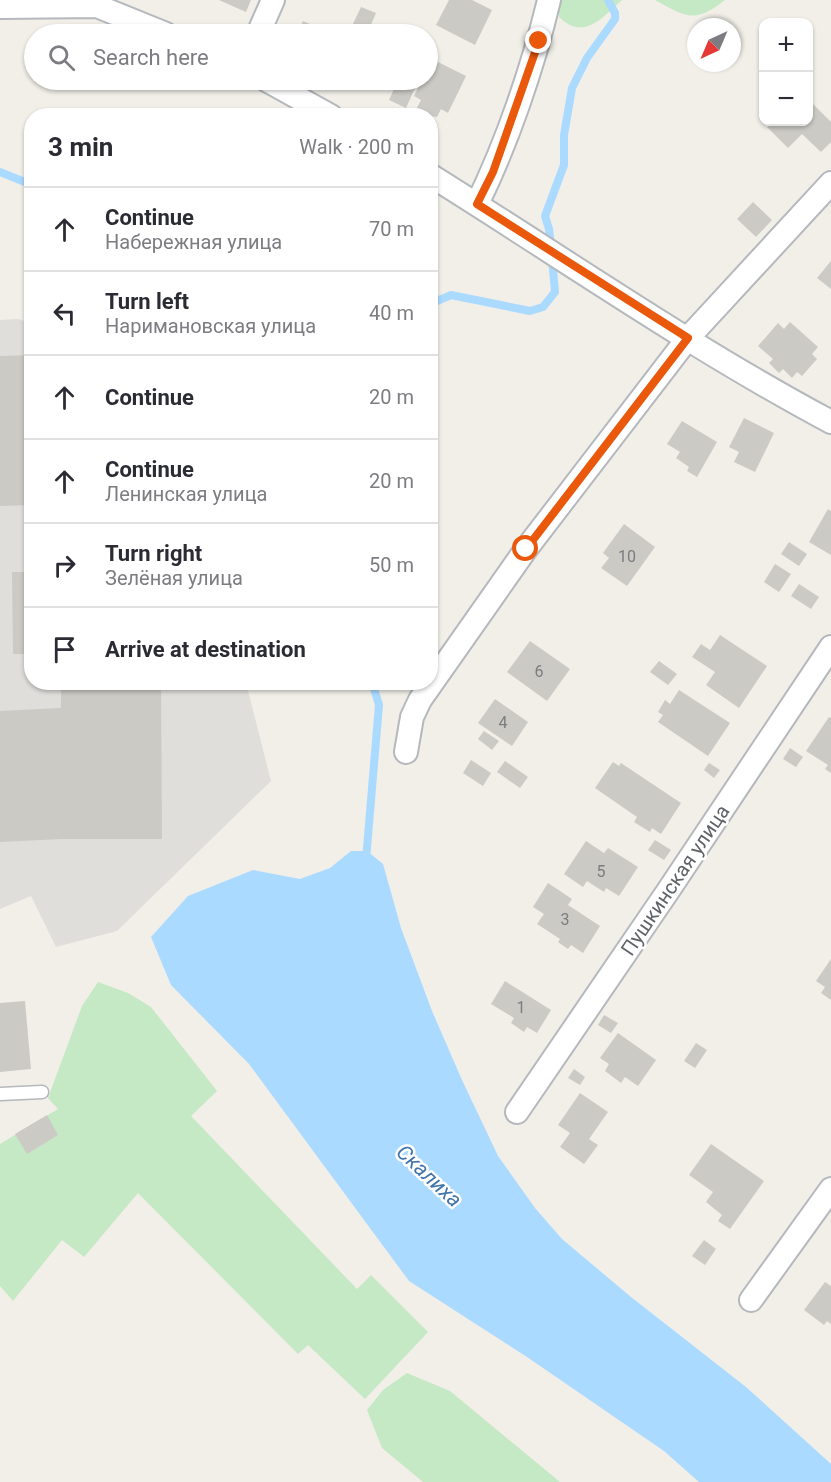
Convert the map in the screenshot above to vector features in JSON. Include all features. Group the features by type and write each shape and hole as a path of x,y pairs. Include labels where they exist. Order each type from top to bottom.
{"street":[{"path":"262,24 273,0"},
{"path":"477,204 493,172 536,52 549,0"},
{"path":"0,7 97,6 141,24"},
{"path":"284,90 317,108"},
{"path":"438,180 775,392 831,422"},
{"path":"438,674 526,549 688,338 831,183"},
{"name":"Пушкинская улица","path":"517,1112 831,647"},
{"path":"406,752 412,717 427,690"},
{"path":"750,1300 831,1189"}],"lane":[{"path":"0,1094 42,1092"}],"shaded area":[{"path":"0,320 24,321 24,690 248,690 271,781 117,931 56,947 31,896 0,909"}],"green space":[{"path":"558,0 622,0 600,20 585,27 577,27 559,17"},
{"path":"655,0 725,0 706,13 690,15 675,11"},
{"path":"98,982 128,993 151,1007 217,1091 191,1116 357,1289 371,1275 428,1332 365,1399 308,1345 298,1354 138,1193 84,1257 62,1240 13,1301 0,1286 0,1144 58,1109 48,1098 82,1006"},
{"path":"407,1373 450,1391 560,1482 423,1482 382,1448 367,1410 383,1390"}],"water":[{"path":"351,851 367,851 383,864 401,928 432,1011 462,1080 498,1156 535,1208 562,1239 631,1297 746,1387 831,1464 831,1482 699,1482 664,1451 527,1357 409,1281 249,1064 171,985 151,937 188,896 253,870 300,879 330,868"}],"building":[{"path":"219,0 251,0 246,12"},
{"path":"449,0 472,0 492,10 475,45 437,24"},
{"path":"361,7 376,13 371,24 353,24"},
{"path":"438,62 466,76 448,113 441,109 438,115 438,108 417,108 421,100 414,96 417,90 438,90"},
{"path":"394,90 414,90 406,108 389,100"},
{"path":"813,104 831,122 831,142 821,152 802,134 788,148 767,127 813,126"},
{"path":"753,202 772,220 756,237 737,219"},
{"path":"831,261 831,289 817,278"},
{"path":"790,322 818,347 812,354 817,359 802,376 797,372 792,378 783,369 779,373 769,363 773,359 758,346 778,323 784,329"},
{"path":"24,355 24,505 0,506 0,356"},
{"path":"744,418 774,433 755,472 734,462 739,452 729,447"},
{"path":"682,421 717,442 697,477 687,471 689,467 676,458 680,452 667,444"},
{"path":"828,509 831,511 831,555 809,542"},
{"path":"624,524 655,547 627,586 601,568 609,558 603,553"},
{"path":"789,542 807,554 799,566 781,554"},
{"path":"775,564 791,574 779,592 764,582"},
{"path":"12,572 24,572 24,654 13,654"},
{"path":"799,584 819,597 811,609 791,596"},
{"path":"720,635 767,666 739,708 706,685 715,672 692,657 701,644 710,650"},
{"path":"530,641 570,669 547,701 507,672"},
{"path":"659,661 677,674 668,685 650,672"},
{"path":"61,690 161,690 162,839 62,839 0,842 0,711 61,708"},
{"path":"679,690 730,723 708,756 658,722 663,715 658,712 665,700 670,704"},
{"path":"495,699 528,722 512,746 478,723"},
{"path":"829,717 831,718 831,773 825,769 828,765 806,751"},
{"path":"484,731 499,741 492,750 478,739"},
{"path":"790,748 803,757 796,767 783,759"},
{"path":"471,760 491,773 483,786 463,773"},
{"path":"505,761 528,777 520,788 497,772"},
{"path":"613,762 619,766 621,763 681,803 661,834 652,828 650,832 634,822 637,817 595,788"},
{"path":"709,763 720,770 714,778 704,770"},
{"path":"655,840 671,850 664,860 648,850"},
{"path":"586,841 604,853 608,848 638,867 619,896 606,888 604,892 587,881 583,887 564,874"},
{"path":"548,883 572,899 568,905 600,926 583,953 571,945 568,949 558,942 560,939 537,924 544,914 533,907"},
{"path":"831,959 831,1000 821,993 825,987 816,981"},
{"path":"505,981 551,1010 537,1033 527,1027 524,1032 511,1023 514,1018 491,1004"},
{"path":"25,1001 31,1069 0,1072 0,1003"},
{"path":"604,1015 618,1023 611,1033 598,1025"},
{"path":"618,1033 656,1060 638,1086 625,1077 621,1083 605,1071 609,1064 600,1058"},
{"path":"696,1043 707,1050 695,1068 684,1061"},
{"path":"574,1069 585,1077 580,1085 568,1078"},
{"path":"580,1093 608,1112 589,1139 598,1145 584,1164 560,1147 570,1133 558,1125"},
{"path":"47,1115 58,1135 27,1154 15,1134"},
{"path":"711,1144 764,1181 730,1229 718,1221 722,1215 706,1202 713,1192 689,1175"},
{"path":"704,1240 716,1249 705,1265 692,1256"},
{"path":"825,1282 831,1286 831,1324 827,1321 824,1325 804,1310"}],"waterway":[{"path":"551,246 545,216 564,165 564,135 572,88 587,58 615,19 615,13 608,0"},
{"path":"0,172 24,182"},
{"path":"438,301 451,295 530,311 543,307 555,292 552,258"},
{"name":"Скалиха","path":"366,860 379,705 374,690"}],"route":[{"path":"526,549 688,338 477,204 493,172 539,41"}]}
